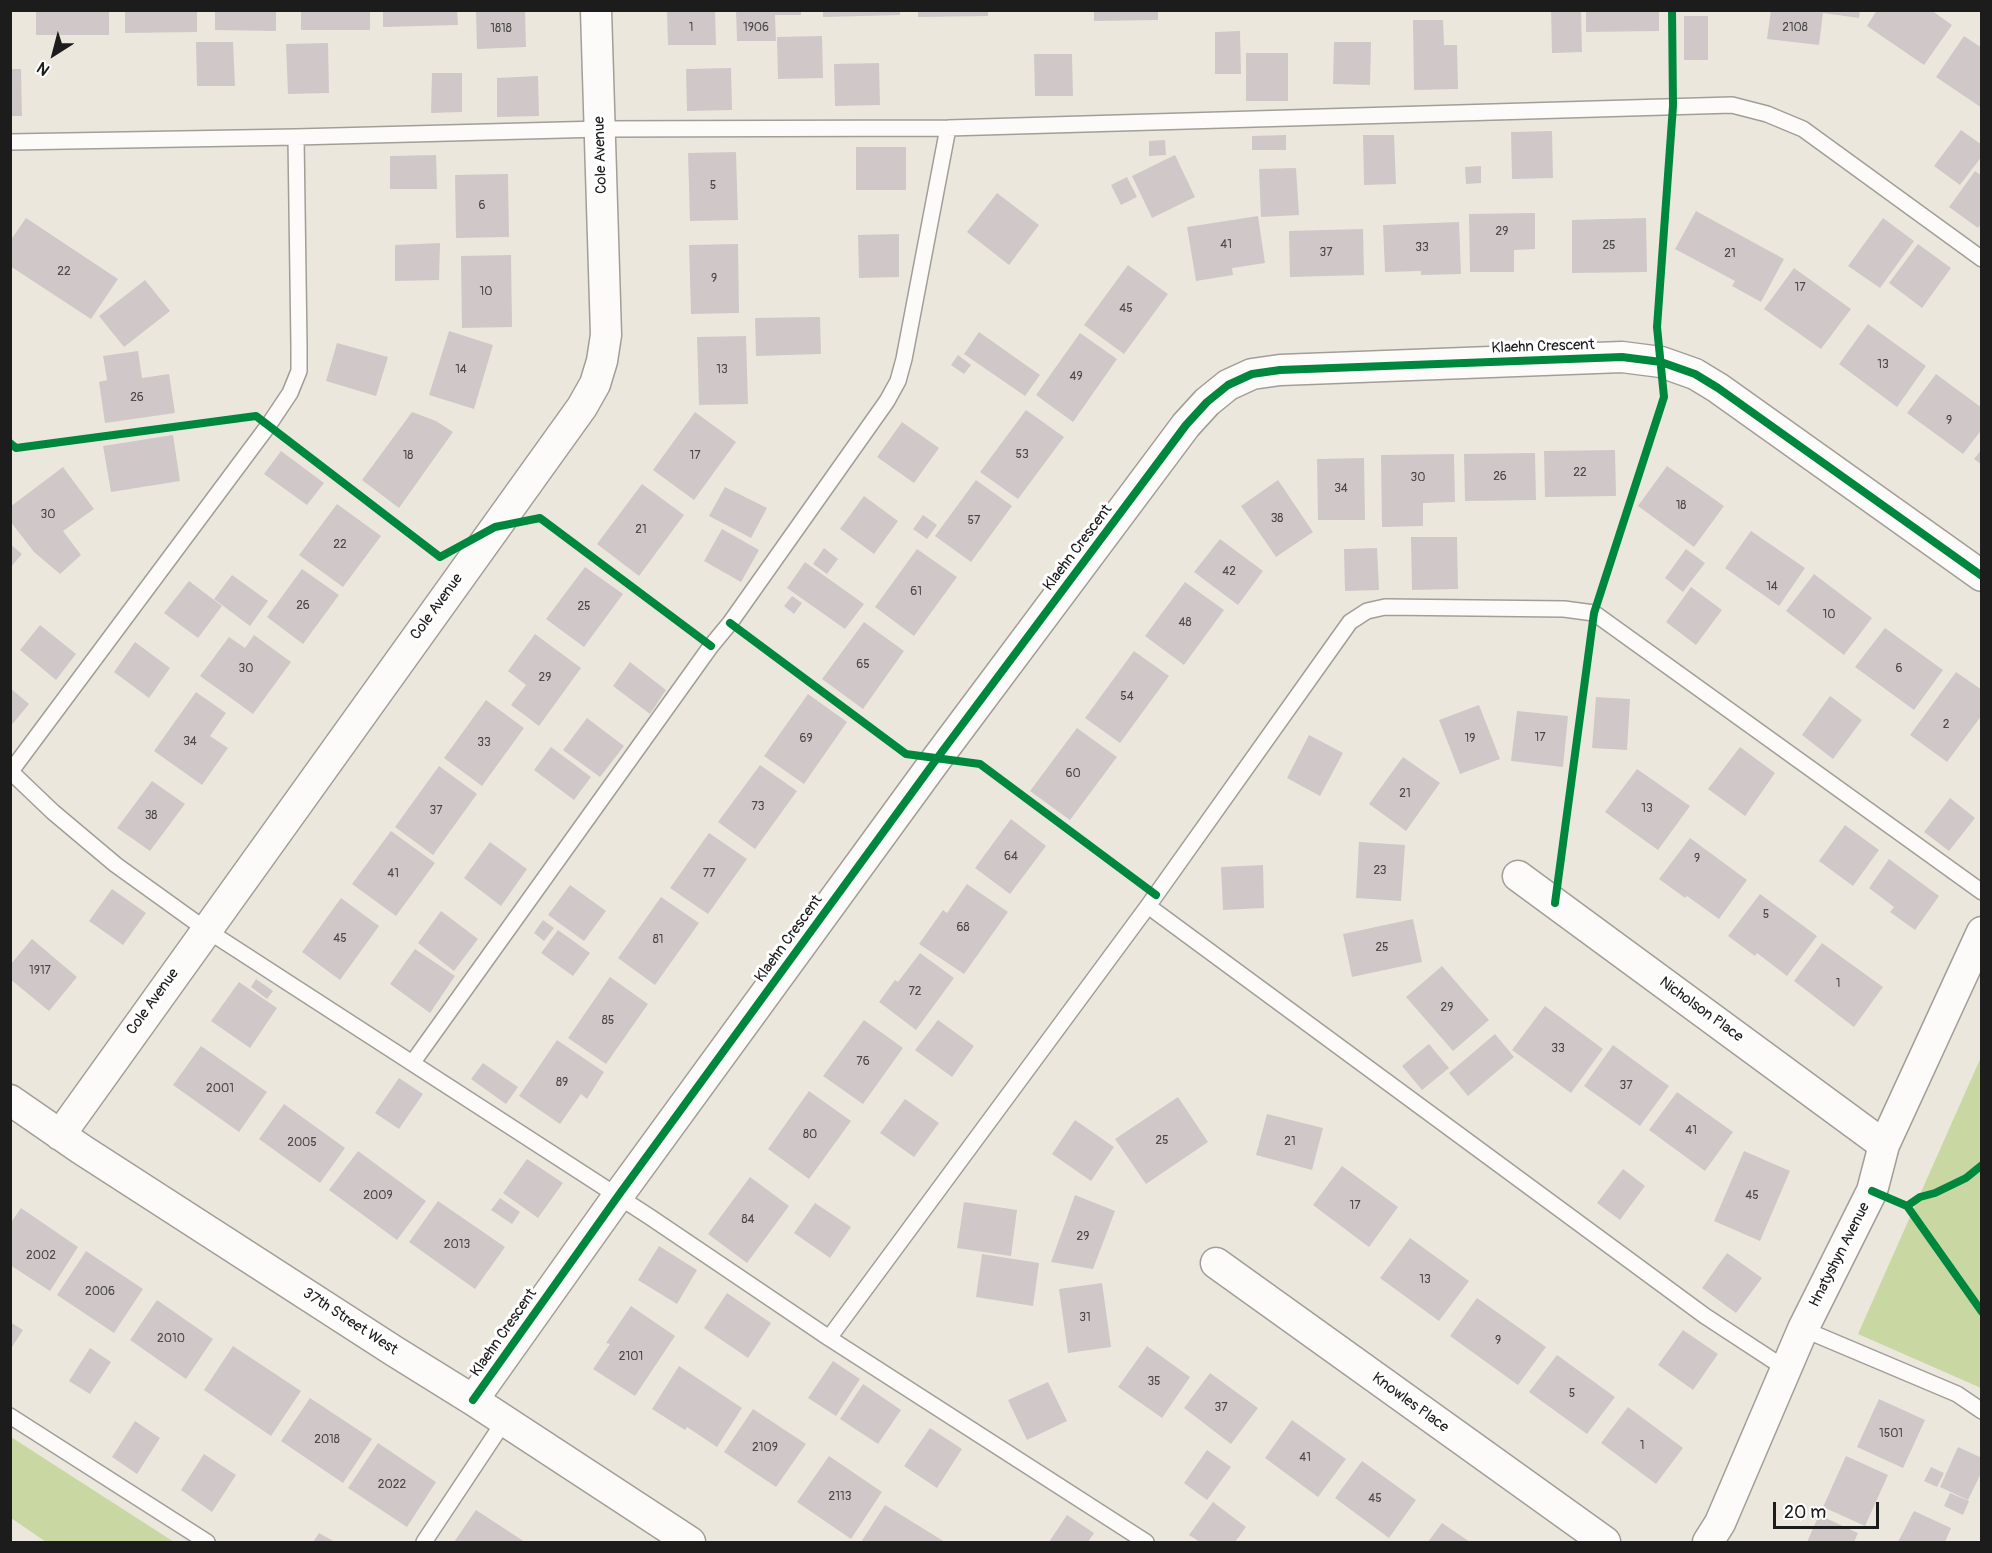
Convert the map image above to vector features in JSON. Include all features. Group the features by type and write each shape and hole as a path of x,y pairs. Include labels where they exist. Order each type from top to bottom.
{"street":[{"name":"Cole Avenue","path":"60,1135 205,929 582,407 595,384 606,335 596,10"},
{"name":"Klaehn Crescent","path":"473,1400 618,1196 945,748 1186,425 1207,402 1228,385 1252,374 1280,370 1622,357 1661,362 1695,374 1718,388 1982,576"},
{"name":"Nicholson Place","path":"1518,876 1884,1145"},
{"name":"Hnatyshyn Avenue","path":"1708,1542 1720,1522 1803,1329 1872,1191 1884,1145 1982,932"},
{"name":"37th Street West","path":"10,1100 60,1135 505,1420 690,1542"},
{"name":"Knowles Place","path":"1216,1263 1605,1542"}],"lane":[{"path":"10,142 601,129 948,128 1732,105 1767,114 1803,129 1982,259"},
{"path":"413,1062 887,401 898,381 904,359 948,128"},
{"path":"296,137 299,370 290,393 261,436 11,771 53,812 116,865 205,929 618,1196 829,1338 1146,1542"},
{"path":"829,1338 1148,906 1350,622 1367,611 1385,607 1564,609 1594,613 1982,892"},
{"path":"1148,906 1705,1316 1786,1369"},
{"path":"1803,1329 1957,1394 1982,1411"},
{"path":"10,1416 207,1542"},
{"path":"424,1542 505,1420"}],"green space":[{"path":"1981,1057 1982,1388 1858,1334"},
{"path":"11,1437 174,1542 46,1542 11,1518"}],"building":[{"path":"36,10 109,10 109,35 36,35"},
{"path":"125,10 197,10 197,32 125,33"},
{"path":"215,10 276,10 276,31 215,30"},
{"path":"301,10 370,10 370,30 301,30"},
{"path":"383,10 457,10 458,25 383,27"},
{"path":"476,10 525,10 526,47 477,49"},
{"path":"667,10 715,10 716,45 668,45"},
{"path":"736,10 801,10 801,15 775,15 776,41 737,41"},
{"path":"823,10 900,10 900,15 823,17"},
{"path":"918,10 988,10 988,16 918,17"},
{"path":"1094,10 1158,10 1158,20 1094,21"},
{"path":"1551,10 1581,10 1582,52 1552,53"},
{"path":"1586,10 1659,10 1659,31 1586,32"},
{"path":"1771,10 1860,10 1859,18 1823,13 1819,45 1767,39"},
{"path":"1877,10 1931,10 1952,25 1924,65 1867,26"},
{"path":"1684,16 1708,16 1708,60 1684,60"},
{"path":"1413,20 1443,20 1444,45 1457,45 1458,89 1414,90"},
{"path":"1240,31 1241,74 1215,74 1215,32"},
{"path":"822,36 823,78 778,79 777,37"},
{"path":"1964,36 1982,48 1982,108 1936,77"},
{"path":"196,42 233,42 235,86 197,86"},
{"path":"1334,42 1371,42 1370,85 1333,84"},
{"path":"328,43 329,93 288,94 286,44"},
{"path":"1246,53 1288,53 1288,101 1246,101"},
{"path":"1034,54 1072,54 1073,96 1035,96"},
{"path":"879,63 880,105 835,106 834,64"},
{"path":"731,68 732,110 687,111 686,69"},
{"path":"10,69 21,69 22,116 10,116"},
{"path":"432,73 462,73 462,112 431,113"},
{"path":"538,76 539,116 497,117 497,78"},
{"path":"1961,130 1982,145 1982,156 1960,185 1934,166"},
{"path":"1552,131 1553,178 1512,179 1511,132"},
{"path":"1286,135 1286,150 1252,150 1252,136"},
{"path":"1363,135 1394,135 1396,184 1364,185"},
{"path":"1165,140 1166,155 1149,156 1149,141"},
{"path":"856,147 906,147 906,190 856,190"},
{"path":"736,152 738,220 690,221 688,153"},
{"path":"436,155 437,189 390,189 390,156"},
{"path":"1175,155 1195,197 1152,218 1132,176"},
{"path":"1481,166 1481,183 1466,184 1465,167"},
{"path":"1296,168 1299,215 1261,217 1259,169"},
{"path":"1975,171 1982,176 1982,223 1978,228 1949,207"},
{"path":"508,174 509,237 456,238 455,175"},
{"path":"1127,177 1137,197 1121,205 1111,185"},
{"path":"997,193 1039,225 1009,265 967,232"},
{"path":"1696,211 1784,259 1761,302 1732,286 1735,281 1675,249"},
{"path":"1535,213 1535,249 1514,250 1514,272 1470,272 1469,214"},
{"path":"1258,216 1265,263 1232,268 1233,275 1196,281 1187,227"},
{"path":"26,218 118,279 91,319 10,266 10,241"},
{"path":"1646,218 1647,272 1572,273 1572,220"},
{"path":"1883,218 1914,241 1880,288 1848,266"},
{"path":"1459,222 1461,274 1421,275 1421,271 1385,272 1383,225"},
{"path":"1363,229 1364,275 1290,277 1289,231"},
{"path":"899,234 899,277 859,278 858,235"},
{"path":"440,243 439,280 395,281 395,245"},
{"path":"738,244 739,313 691,314 689,245"},
{"path":"1918,244 1951,268 1922,308 1889,283"},
{"path":"511,255 512,327 462,328 461,256"},
{"path":"1128,265 1168,294 1124,354 1084,325"},
{"path":"1794,268 1851,309 1821,349 1764,309"},
{"path":"145,280 170,311 124,347 99,316"},
{"path":"820,317 821,354 756,356 755,318"},
{"path":"1868,324 1926,366 1897,407 1839,364"},
{"path":"449,331 493,345 474,409 429,395"},
{"path":"979,332 1040,375 1025,396 964,354"},
{"path":"1080,333 1117,359 1073,422 1036,395"},
{"path":"746,336 748,404 699,405 697,337"},
{"path":"337,343 388,357 376,396 326,381"},
{"path":"138,351 142,378 169,374 175,413 105,423 99,382 107,380 103,356"},
{"path":"958,355 971,365 964,374 951,365"},
{"path":"1936,374 1982,408 1982,429 1963,454 1907,413"},
{"path":"1026,410 1064,437 1018,499 980,472"},
{"path":"412,412 436,421 453,432 399,508 362,480"},
{"path":"695,412 736,442 694,500 653,470"},
{"path":"902,422 939,448 914,483 877,457"},
{"path":"173,435 180,481 111,492 103,446"},
{"path":"1982,449 1982,465 1974,459"},
{"path":"1615,450 1616,496 1545,497 1544,451"},
{"path":"281,451 324,483 307,505 264,474"},
{"path":"1535,453 1536,500 1465,501 1464,454"},
{"path":"1454,454 1455,502 1423,503 1423,526 1382,527 1381,455"},
{"path":"1364,458 1365,520 1318,520 1317,459"},
{"path":"1667,466 1724,506 1694,547 1638,506"},
{"path":"63,467 94,509 63,531 81,555 60,574 34,552 10,521 10,507"},
{"path":"976,480 1012,506 971,562 935,536"},
{"path":"1278,480 1313,532 1276,557 1241,506"},
{"path":"642,484 684,515 639,576 597,544"},
{"path":"725,487 767,508 751,538 709,516"},
{"path":"864,496 898,521 874,554 840,529"},
{"path":"337,504 381,536 343,587 299,555"},
{"path":"923,515 937,525 927,539 913,529"},
{"path":"722,529 759,550 741,582 704,561"},
{"path":"1751,531 1805,568 1779,606 1725,568"},
{"path":"1411,537 1457,537 1458,589 1412,590"},
{"path":"1220,539 1263,571 1238,605 1194,572"},
{"path":"10,544 22,554 10,568"},
{"path":"824,548 838,559 827,574 813,564"},
{"path":"1377,548 1379,590 1345,591 1344,549"},
{"path":"917,549 957,577 914,636 875,607"},
{"path":"1686,549 1705,563 1683,592 1665,578"},
{"path":"805,562 864,604 845,629 787,588"},
{"path":"585,567 623,594 584,647 546,619"},
{"path":"302,569 339,595 303,644 267,617"},
{"path":"1814,574 1872,618 1844,655 1786,611"},
{"path":"232,575 268,601 250,626 214,599"},
{"path":"189,581 222,606 198,638 164,613"},
{"path":"1185,582 1224,610 1184,665 1145,636"},
{"path":"1691,587 1722,610 1696,645 1666,622"},
{"path":"792,596 802,603 794,614 784,606"},
{"path":"864,622 904,651 863,709 822,679"},
{"path":"40,625 76,654 56,680 20,650"},
{"path":"1885,628 1943,670 1914,710 1855,667"},
{"path":"535,634 581,668 539,726 511,705 526,685 508,671"},
{"path":"254,635 291,662 253,714 200,676 229,637 245,648"},
{"path":"135,642 170,668 149,698 114,672"},
{"path":"1134,651 1169,676 1120,743 1085,718"},
{"path":"630,662 666,690 650,714 613,686"},
{"path":"1956,672 1982,690 1982,715 1947,762 1910,735"},
{"path":"10,688 29,704 10,727"},
{"path":"196,692 226,713 210,736 228,748 202,785 154,751"},
{"path":"808,694 847,722 804,784 764,756"},
{"path":"1830,696 1862,720 1833,759 1802,735"},
{"path":"1596,697 1630,699 1627,750 1592,748"},
{"path":"486,700 524,728 482,786 444,758"},
{"path":"1479,705 1500,759 1460,774 1439,720"},
{"path":"1517,711 1568,716 1563,767 1511,761"},
{"path":"587,718 624,746 600,777 563,750"},
{"path":"1077,728 1117,757 1070,820 1030,791"},
{"path":"1309,735 1343,753 1320,796 1287,778"},
{"path":"551,747 591,777 574,800 534,770"},
{"path":"1740,747 1775,773 1745,816 1708,789"},
{"path":"1403,757 1440,783 1406,831 1369,804"},
{"path":"760,765 797,791 755,849 718,822"},
{"path":"439,766 477,794 433,855 395,827"},
{"path":"1637,769 1690,806 1658,850 1605,812"},
{"path":"152,781 185,804 150,851 117,828"},
{"path":"1950,798 1975,818 1949,851 1924,832"},
{"path":"1011,819 1046,846 1010,894 975,868"},
{"path":"1845,825 1879,850 1853,886 1819,861"},
{"path":"391,831 435,863 396,916 352,884"},
{"path":"709,833 747,859 708,914 670,888"},
{"path":"1690,838 1747,880 1719,919 1659,879"},
{"path":"490,842 527,869 501,906 464,878"},
{"path":"1359,842 1405,845 1401,901 1356,898"},
{"path":"1889,859 1939,896 1915,930 1890,912 1894,907 1869,888"},
{"path":"1263,865 1264,908 1223,910 1221,867"},
{"path":"967,884 1008,912 964,974 919,944 943,910 947,913"},
{"path":"570,885 606,911 584,941 548,915"},
{"path":"112,889 146,913 123,945 89,921"},
{"path":"1760,894 1817,936 1787,976 1757,953 1755,956 1728,936"},
{"path":"661,897 699,923 655,985 618,958"},
{"path":"341,898 379,926 340,980 302,952"},
{"path":"441,911 478,939 454,971 418,943"},
{"path":"1413,919 1422,962 1352,977 1343,934"},
{"path":"543,920 554,928 544,941 534,933"},
{"path":"558,930 590,953 573,976 541,953"},
{"path":"32,939 77,977 49,1011 10,979 10,965"},
{"path":"1822,943 1883,987 1854,1027 1794,981"},
{"path":"415,949 455,976 430,1013 390,984"},
{"path":"920,953 954,978 916,1030 879,1002 895,980 898,982"},
{"path":"1442,966 1489,1020 1453,1051 1406,997"},
{"path":"610,977 648,1004 606,1064 568,1038"},
{"path":"256,979 273,991 267,999 251,987"},
{"path":"239,982 277,1008 250,1048 211,1021"},
{"path":"1545,1006 1603,1049 1571,1093 1512,1050"},
{"path":"864,1020 903,1048 863,1104 823,1076"},
{"path":"938,1020 974,1046 952,1077 915,1050"},
{"path":"1495,1034 1514,1057 1468,1096 1449,1073"},
{"path":"557,1040 604,1072 587,1099 581,1094 560,1124 519,1096"},
{"path":"1429,1044 1449,1068 1422,1090 1402,1066"},
{"path":"1613,1045 1669,1086 1640,1126 1584,1086"},
{"path":"201,1046 267,1092 239,1132 173,1085"},
{"path":"483,1063 518,1087 506,1104 471,1079"},
{"path":"399,1078 423,1094 399,1129 375,1113"},
{"path":"809,1091 851,1121 809,1179 768,1149"},
{"path":"1677,1092 1733,1132 1705,1171 1649,1130"},
{"path":"1178,1097 1208,1142 1146,1184 1115,1139"},
{"path":"905,1099 939,1123 914,1157 880,1133"},
{"path":"284,1104 345,1148 320,1183 259,1139"},
{"path":"1267,1114 1323,1128 1312,1170 1256,1155"},
{"path":"1075,1120 1114,1147 1091,1181 1052,1154"},
{"path":"358,1151 426,1201 397,1240 329,1190"},
{"path":"1744,1151 1790,1171 1760,1241 1714,1221"},
{"path":"527,1159 563,1183 538,1218 503,1193"},
{"path":"1342,1166 1398,1207 1369,1247 1313,1205"},
{"path":"1623,1169 1645,1186 1620,1220 1597,1203"},
{"path":"750,1177 789,1206 747,1263 708,1234"},
{"path":"1075,1195 1115,1211 1093,1269 1051,1262"},
{"path":"500,1198 520,1212 512,1224 491,1210"},
{"path":"438,1201 505,1247 475,1289 409,1242"},
{"path":"964,1202 1017,1210 1011,1256 957,1248"},
{"path":"815,1203 851,1227 830,1258 794,1233"},
{"path":"21,1208 78,1247 50,1291 10,1265 10,1224"},
{"path":"1410,1238 1469,1281 1439,1321 1380,1278"},
{"path":"659,1246 697,1270 677,1304 638,1280"},
{"path":"86,1251 143,1289 114,1333 57,1295"},
{"path":"1727,1253 1762,1278 1736,1313 1702,1288"},
{"path":"982,1254 1039,1263 1033,1306 976,1297"},
{"path":"1102,1283 1111,1347 1068,1353 1059,1289"},
{"path":"727,1293 771,1323 748,1358 704,1328"},
{"path":"1477,1298 1546,1347 1518,1385 1450,1336"},
{"path":"157,1300 213,1339 186,1379 130,1340"},
{"path":"631,1306 675,1336 635,1396 593,1369 610,1344 606,1343"},
{"path":"10,1322 23,1330 10,1350"},
{"path":"1683,1330 1718,1354 1693,1390 1658,1365"},
{"path":"233,1346 301,1391 271,1436 204,1390"},
{"path":"1147,1346 1190,1377 1162,1418 1118,1387"},
{"path":"90,1348 111,1362 90,1394 69,1381"},
{"path":"1557,1355 1615,1397 1587,1434 1529,1392"},
{"path":"833,1361 860,1379 836,1416 808,1398"},
{"path":"679,1366 742,1408 717,1447 687,1427 685,1430 652,1409"},
{"path":"1210,1373 1258,1408 1231,1444 1184,1408"},
{"path":"1048,1382 1067,1421 1027,1440 1008,1400"},
{"path":"863,1384 901,1410 878,1444 840,1419"},
{"path":"310,1398 372,1439 343,1483 281,1441"},
{"path":"1879,1399 1925,1420 1903,1468 1857,1447"},
{"path":"1628,1407 1683,1448 1656,1484 1601,1443"},
{"path":"753,1409 806,1444 776,1487 724,1452"},
{"path":"1292,1420 1346,1459 1318,1497 1265,1458"},
{"path":"135,1421 160,1438 137,1474 112,1457"},
{"path":"930,1428 962,1449 937,1488 904,1466"},
{"path":"378,1443 436,1482 407,1527 348,1488"},
{"path":"1958,1447 1982,1458 1982,1471 1968,1500 1940,1487"},
{"path":"1207,1450 1231,1467 1207,1500 1184,1483"},
{"path":"204,1454 236,1475 212,1512 181,1490"},
{"path":"829,1456 882,1492 851,1539 797,1502"},
{"path":"1846,1456 1888,1475 1865,1526 1823,1507"},
{"path":"1362,1461 1416,1500 1389,1538 1335,1498"},
{"path":"1931,1467 1944,1473 1937,1487 1924,1481"},
{"path":"1950,1493 1969,1501 1963,1515 1944,1506"},
{"path":"1213,1502 1246,1527 1235,1542 1200,1542 1189,1535"},
{"path":"885,1505 945,1542 861,1542"},
{"path":"476,1510 525,1542 454,1542"},
{"path":"1914,1511 1951,1528 1945,1542 1898,1542"},
{"path":"1067,1515 1094,1533 1088,1542 1049,1542"},
{"path":"1819,1515 1858,1533 1854,1542 1807,1542"},
{"path":"1442,1523 1470,1542 1428,1542"},
{"path":"319,1533 335,1542 313,1542"}],"cycle path":[{"path":"1555,903 1594,613 1664,397 1657,327 1673,106 1672,10"},
{"path":"473,1400 618,1196 938,757 1186,425 1207,402 1228,385 1252,374 1280,370 1622,357 1661,362 1695,374 1718,388 1982,576"},
{"path":"10,443 16,448 256,416 440,557 495,527 540,518 711,646"},
{"path":"730,623 906,754 980,764 1156,895"},
{"path":"1907,1206 1920,1197 1935,1193 1966,1178 1982,1165"},
{"path":"1872,1191 1907,1206 1982,1312"}]}
